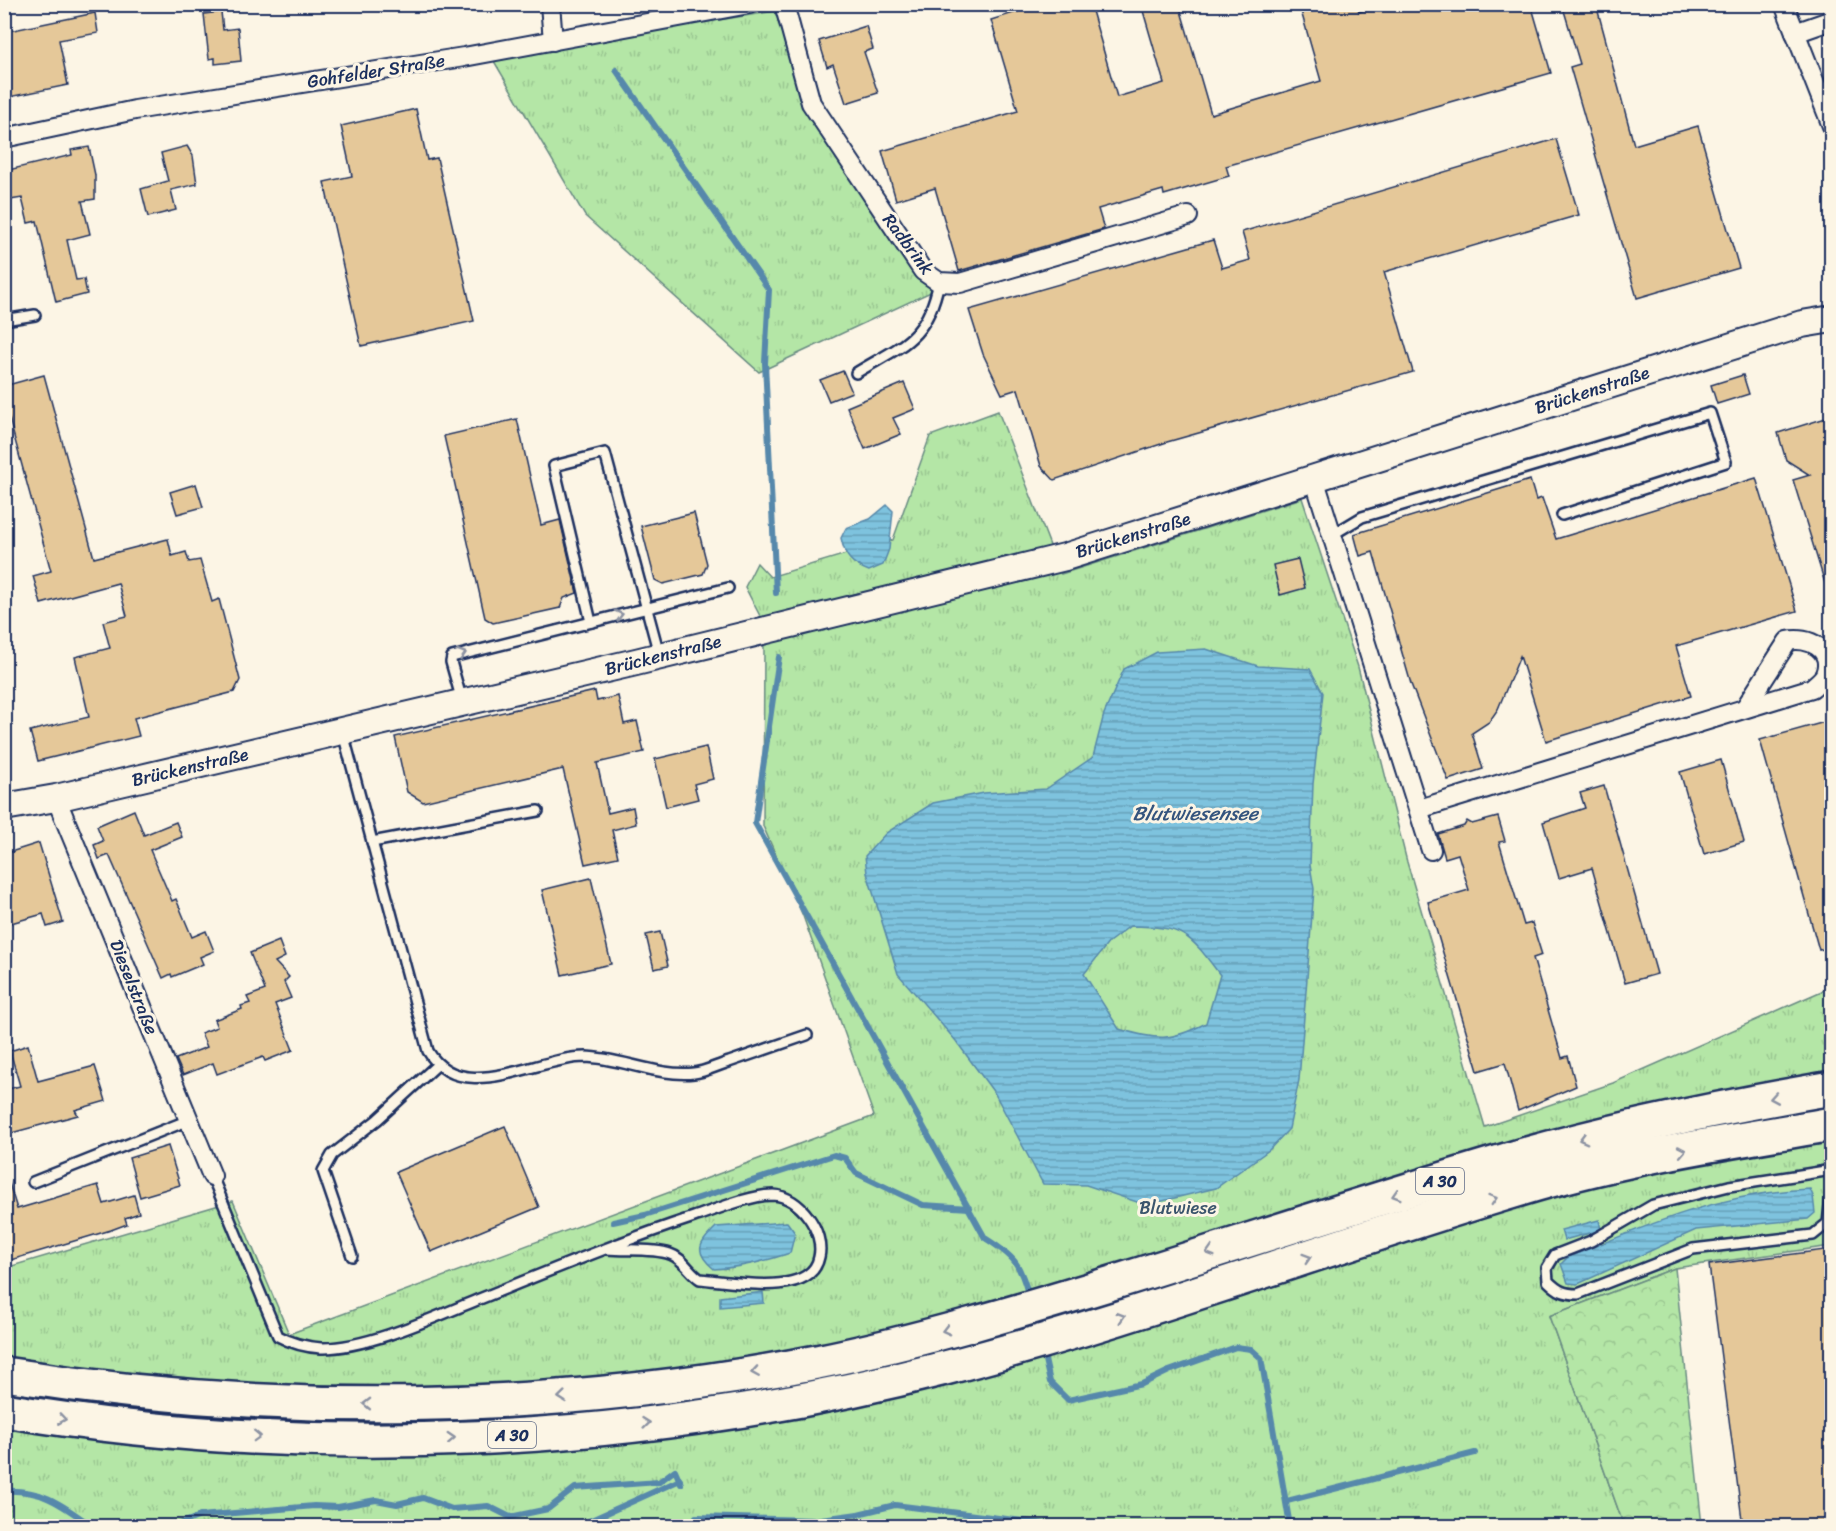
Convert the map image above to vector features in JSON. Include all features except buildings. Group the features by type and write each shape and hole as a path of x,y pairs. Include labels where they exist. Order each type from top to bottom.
{"highway":[{"name":"A 30","path":"4,1374 189,1398 416,1405 536,1400 649,1388 818,1361 1002,1316 1521,1156 1620,1129 1832,1088"},
{"name":"A 30","path":"4,1410 117,1426 210,1434 360,1440 530,1434 677,1420 874,1385 1012,1349 1538,1184 1619,1163 1832,1124"}],"main road":[{"name":"Brückenstraße","path":"1802,324 1832,307"},
{"name":"Brückenstraße","path":"4,807 56,798 462,703 1065,557 1802,324 1832,319"}],"street":[{"path":"550,4 553,41"},
{"name":"Gohfelder Straße","path":"4,138 135,110 553,41 748,4"},
{"name":"Radbrink","path":"784,4 811,103 923,271 939,282 960,283 1188,216"},
{"path":"1784,4 1832,126"},
{"path":"1795,33 1832,20"},
{"path":"1314,478 1431,850"},
{"path":"1419,809 1812,688 1828,668 1823,651 1812,641 1798,638 1788,641 1745,708"},
{"name":"Dieselstraße","path":"56,798 212,1176"}],"lane":[{"path":"856,374 911,339 933,309 939,282"},
{"path":"4,320 35,315"},
{"path":"1332,535 1362,517 1710,413 1726,462 1562,515"},
{"path":"591,621 554,466 605,453 660,656"},
{"path":"462,703 451,662 452,657 728,588"},
{"path":"1828,668 1832,693"},
{"path":"343,731 428,1051 436,1065 452,1073 476,1077 500,1076 584,1057 669,1072 695,1073 807,1035"},
{"path":"372,842 538,811"},
{"path":"352,1256 323,1171 332,1155 377,1120 436,1065"},
{"path":"33,1182 189,1120"},
{"path":"1832,1170 1729,1186 1653,1205 1591,1242 1555,1255 1547,1268 1548,1281 1566,1294 1578,1294 1693,1249 1813,1235 1828,1223 1832,1188"},
{"path":"212,1176 278,1336 292,1343 322,1348 363,1341 420,1322 607,1249 706,1213 773,1195 794,1203 801,1209 808,1216 820,1240 819,1259 807,1276 783,1285 700,1279 688,1272 681,1260 670,1254 607,1249"}],"green space":[{"path":"775,11 807,108 933,291 759,372 585,216 491,56"},
{"name":"Blutwiese","path":"998,411 1061,574 1302,498 1358,667 1407,862 1485,1127 1613,1083 1831,987 1831,1246 1675,1268 1549,1316 1624,1526 5,1526 5,1268 233,1201 289,1334 874,1116 803,916 763,826 764,647 760,616 745,587 757,563 770,577 893,540 930,436"},
{"path":"1675,1268 1702,1526 1624,1526 1549,1316"}],"water":[{"path":"887,505 893,511 889,549 883,565 869,571 850,559 841,538 846,528 870,519"},
{"name":"Blutwiesensee","path":"1206,649 1258,666 1310,669 1323,693 1313,784 1310,865 1314,889 1299,1080 1289,1129 1269,1150 1216,1188 1146,1205 1086,1185 1043,1184 995,1094 956,1041 898,974 867,873 865,856 886,833 933,803 984,793 1046,789 1093,757 1104,714 1124,669 1157,652","holes":["1130,926 1162,928 1183,935 1200,949 1220,975 1206,1023 1183,1034 1154,1037 1119,1029 1084,974 1109,942"]},
{"path":"1810,1189 1815,1213 1808,1219 1696,1230 1578,1284 1568,1283 1561,1264 1567,1258 1686,1212 1746,1196"},
{"path":"1599,1220 1601,1230 1564,1240 1561,1230"},
{"path":"787,1222 795,1233 790,1253 753,1264 714,1269 707,1263 701,1252 702,1243 716,1227"},
{"path":"763,1292 764,1303 720,1307 720,1297"}],"waterway":[{"path":"616,70 769,290 765,363 776,593"},
{"path":"779,657 755,823 985,1238 1003,1250 1015,1262 1023,1276 1029,1297"},
{"path":"613,1222 645,1215 834,1155 845,1158 856,1173 923,1205 969,1208"},
{"path":"1043,1351 1050,1382 1068,1400 1142,1384 1169,1371 1236,1347 1251,1349 1261,1358 1290,1526"},
{"path":"1287,1501 1475,1453"},
{"path":"175,1526 200,1516 314,1506 338,1507 376,1500 397,1504 423,1498 452,1509 488,1506 510,1517 548,1509 575,1488 659,1482 675,1470 681,1484"},
{"path":"578,1526 680,1480"},
{"path":"4,1491 18,1491 42,1496 62,1505 92,1526"},
{"path":"696,1517 814,1520 858,1514 895,1505 1063,1526"}]}
